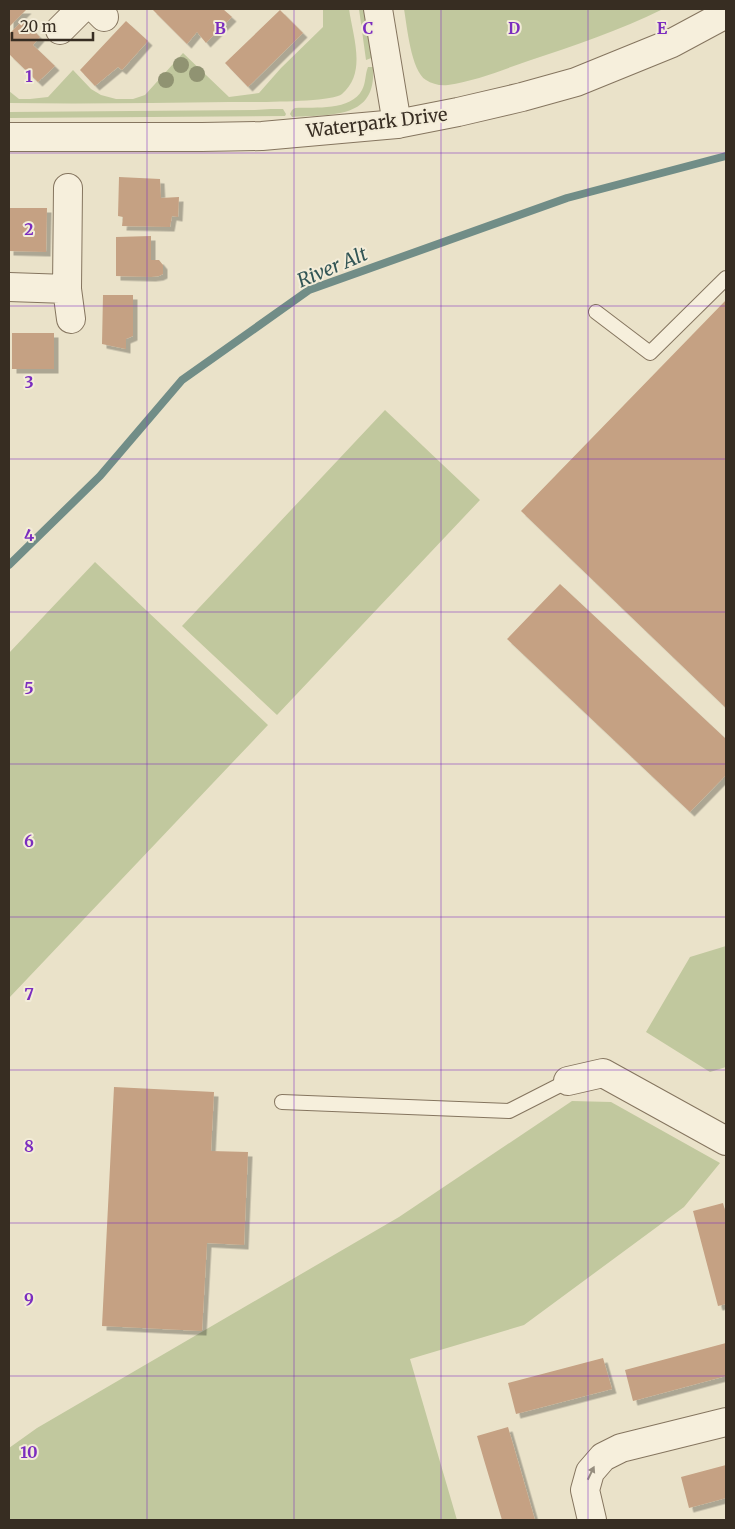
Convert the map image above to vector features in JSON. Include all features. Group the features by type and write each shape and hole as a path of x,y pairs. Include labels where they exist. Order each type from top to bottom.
{"street":[{"path":"378,9 397,124"},
{"path":"60,30 94,12"},
{"name":"Waterpark Drive","path":"9,137 182,138 262,136 397,124 476,108 576,82 672,43 726,14"},
{"path":"68,188 67,289 71,320"},
{"path":"9,287 67,289"},
{"path":"568,1082 603,1073 726,1141"},
{"path":"592,1520 585,1490 590,1472 603,1458 621,1448 726,1422"}],"lane":[{"path":"596,312 650,352 726,278"},
{"path":"282,1102 509,1111 568,1082"}],"green space":[{"path":"323,9 349,9 355,43 356,65 354,76 350,85 342,94 335,97 270,102 9,103 9,91 19,99 48,97 73,70 91,89 101,95 116,99 133,99 145,95 183,53 229,97 259,93 281,68 323,27"},
{"path":"359,9 366,9 374,57 366,60"},
{"path":"404,9 663,9 614,31 478,78 445,85 431,83 421,75 410,47"},
{"path":"368,67 373,67 372,84 368,97 359,105 349,111 336,114 292,117 290,114 295,108 332,106 350,102 362,90"},
{"path":"283,109 286,114 285,116 9,118 9,112"},
{"path":"385,410 480,500 277,715 182,626"},
{"path":"95,562 268,725 9,998 9,653"},
{"path":"726,946 726,1067 710,1072 646,1032 690,957"},
{"path":"572,1101 611,1102 720,1163 684,1207 524,1325 410,1359 457,1520 9,1520 9,1448 37,1428 399,1217"}],"building":[{"path":"9,9 27,9 9,27"},
{"path":"152,9 223,9 232,17 206,43 197,32 187,44"},
{"path":"280,10 303,33 248,87 225,63"},
{"path":"23,20 40,37 33,45 55,66 38,82 9,54 9,34"},
{"path":"126,21 148,41 122,70 118,67 95,86 80,70"},
{"path":"119,177 160,179 161,198 179,197 178,217 172,216 170,227 122,226 123,217 118,216"},
{"path":"9,208 47,208 46,252 9,251"},
{"path":"151,236 151,260 159,260 163,265 163,274 151,277 116,276 116,237"},
{"path":"103,295 133,295 133,336 126,339 126,349 102,344"},
{"path":"726,300 726,708 521,511"},
{"path":"12,333 54,333 54,369 12,369"},
{"path":"560,584 726,739 726,775 690,812 507,639"},
{"path":"114,1087 214,1092 211,1151 248,1152 244,1245 207,1243 202,1331 102,1326"},
{"path":"723,1203 726,1214 726,1304 718,1306 693,1211"},
{"path":"726,1343 726,1376 633,1401 625,1370"},
{"path":"603,1358 612,1389 516,1414 508,1383"},
{"path":"508,1427 535,1520 502,1520 477,1436"},
{"path":"726,1465 726,1498 689,1508 681,1477"}],"waterway":[{"name":"River Alt","path":"9,565 100,476 182,380 309,290 567,198 726,156"}]}
